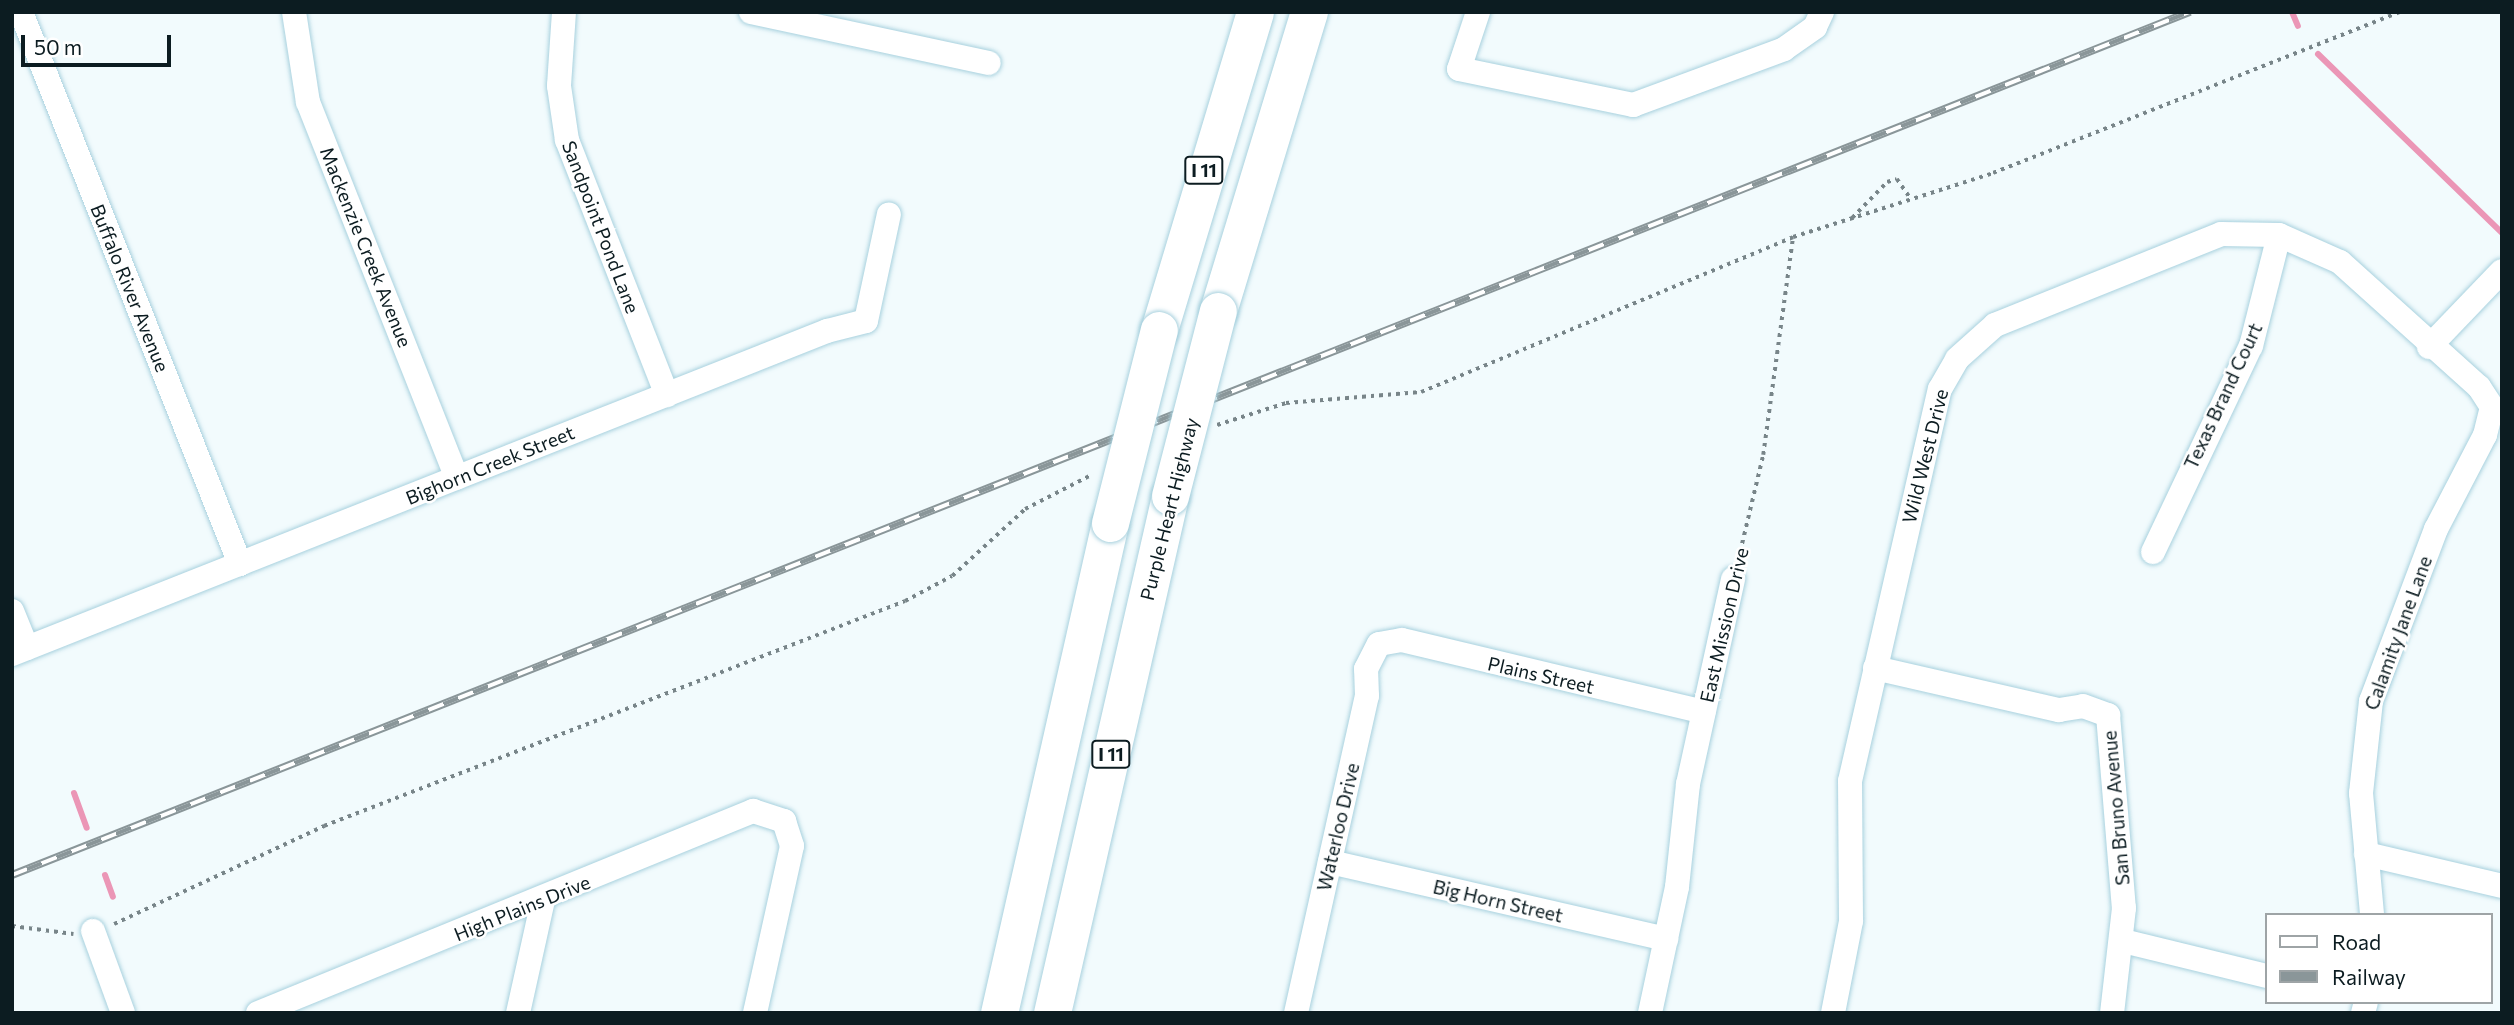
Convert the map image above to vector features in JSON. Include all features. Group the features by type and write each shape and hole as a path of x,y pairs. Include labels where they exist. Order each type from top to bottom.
{"highway":[{"name":"I 11","path":"999,1013 1110,523 1158,330 1255,12"},
{"name":"Purple Heart Highway","path":"1052,1013 1170,496 1218,311 1309,12"}],"street":[{"name":"Buffalo River Avenue","path":"21,12 240,564"},
{"name":"Mackenzie Creek Avenue","path":"294,12 308,102 457,478"},
{"name":"Sandpoint Pond Lane","path":"564,12 559,86 567,140 667,395"},
{"path":"751,12 989,63"},
{"path":"1478,12 1459,69 1633,105 1784,49 1815,27 1822,12"},
{"name":"Bighorn Creek Street","path":"20,651 667,395 866,321 889,214"},
{"name":"Wild West Drive","path":"1833,1013 1851,921 1850,781 1931,418 1948,373 1973,342 1995,325 2200,241 2244,232 2279,235 2340,262 2429,347 2479,387 2492,407"},
{"name":"Texas Brand Court","path":"2152,552 2251,346 2279,235"},
{"path":"2429,347 2502,271"},
{"name":"Calamity Jane Lane","path":"2372,913 2361,762 2371,701 2436,529 2485,435 2492,407"},
{"name":"East Mission Drive","path":"1650,1013 1666,939 1704,712 1733,579"},
{"path":"12,611 20,651"},
{"name":"Plains Street","path":"1379,644 1402,640 1704,712"},
{"name":"Waterloo Drive","path":"1296,1013 1367,696 1366,668 1379,644"},
{"name":"San Bruno Avenue","path":"1875,668 2059,710 2083,706 2108,715 2123,941 2112,1013"},
{"name":"High Plains Drive","path":"258,1013 285,1007 753,811 785,821 792,846 755,1013"},
{"path":"2366,854 2502,886"},
{"name":"Big Horn Street","path":"1330,862 1666,939"},
{"path":"518,1013 543,900"},
{"path":"93,931 123,1013"},
{"path":"2123,941 2266,976"}],"path":[{"path":"1852,218 1887,182 1897,179 1911,199"},
{"name":"East Mission Drive","path":"1733,579 1763,456 1793,237"}],"waterway":[{"path":"2292,12 2298,26"},
{"path":"2318,54 2502,233"},
{"path":"74,793 87,828"},
{"path":"105,875 113,897"}],"railway":[{"path":"12,875 2190,12"}]}
